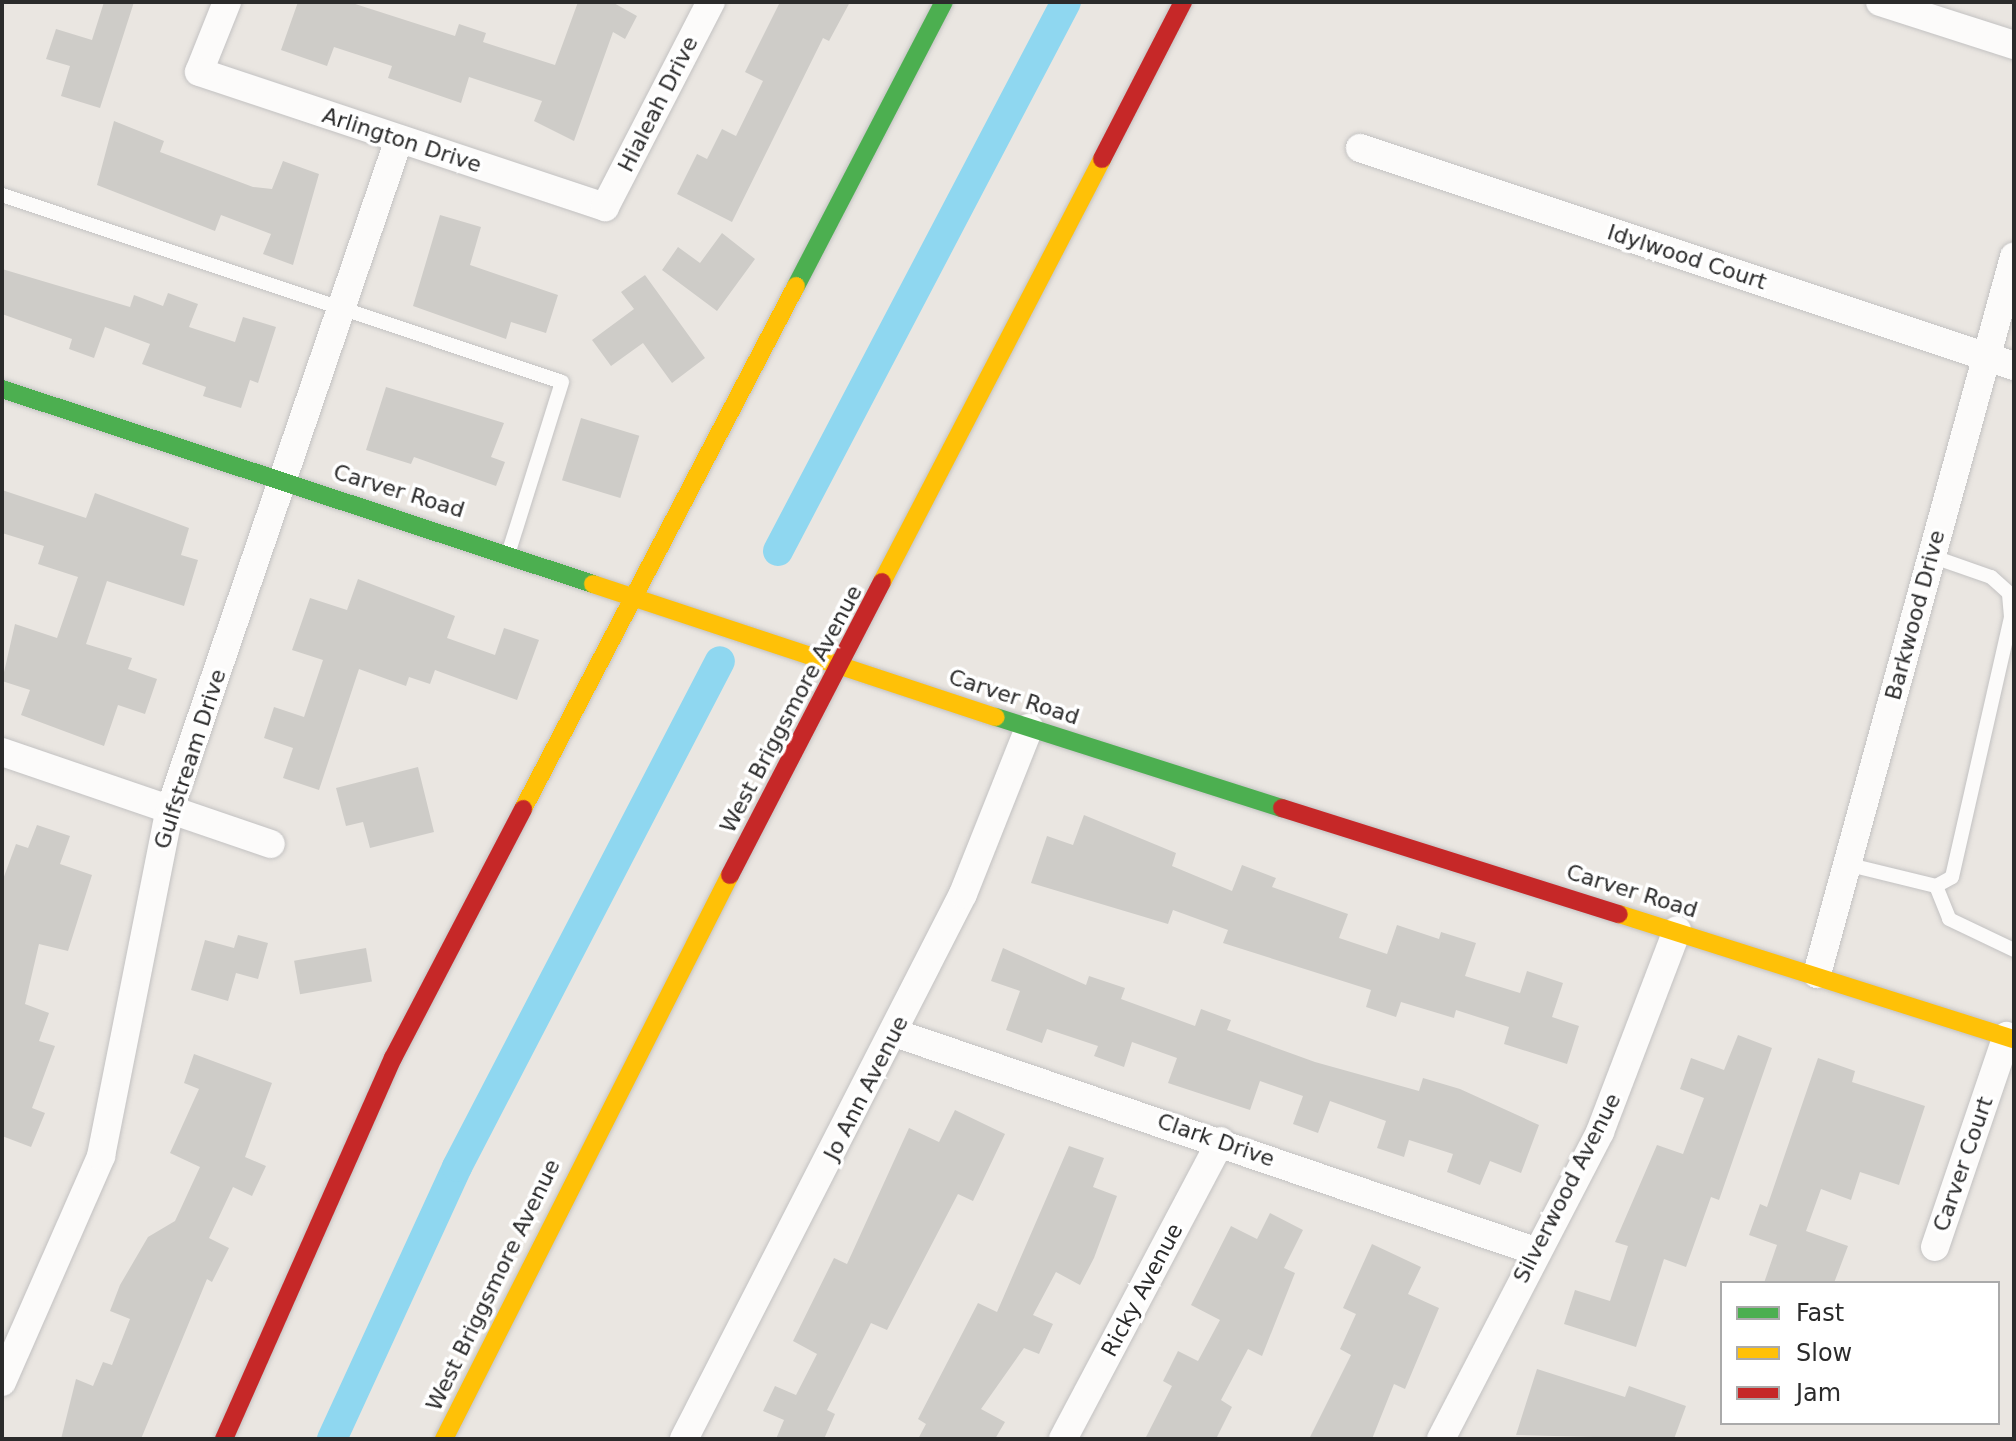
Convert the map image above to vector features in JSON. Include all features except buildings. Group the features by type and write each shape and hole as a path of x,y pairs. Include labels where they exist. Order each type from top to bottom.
{"main road":[{"path":"224,1439 393,1058 631,594 944,2"},
{"name":"West Briggsmore Avenue","path":"444,1439 1183,2"},
{"name":"Carver Road","path":"2,389 509,551 1029,728 1817,974 2012,1030"}],"street":[{"name":"Arlington Drive","path":"227,2 199,72 605,207"},
{"name":"Hialeah Drive","path":"605,207 711,2"},
{"path":"1880,2 2014,45"},
{"name":"Gulfstream Drive","path":"2,1382 101,1156 170,809 286,481 399,139"},
{"name":"Idylwood Court","path":"1360,148 2014,366"},
{"name":"Barkwood Drive","path":"1817,974 1850,865 2014,257"},
{"name":"Jo Ann Avenue","path":"684,1439 895,1033 963,894 1029,728"},
{"path":"2,752 271,844"},
{"name":"Silverwood Avenue","path":"1441,1439 1535,1251 1600,1132 1677,930"},
{"name":"Carver Court","path":"1935,1247 2012,1030"},
{"name":"Clark Drive","path":"895,1033 1221,1141 1535,1251"},
{"name":"Ricky Avenue","path":"1063,1439 1221,1141"}],"lane":[{"path":"2,195 562,382 509,551"},
{"path":"1850,865 1936,886 1952,877 2011,617 2009,593 1991,577 1931,556"},
{"path":"1936,886 1949,919 2014,950"}],"waterway":[{"path":"778,551 1066,2"},
{"path":"332,1439 457,1167 720,661"}],"traffic: fast":[{"path":"796,286 944,2"},
{"path":"2,389 593,584"},
{"path":"996,717 1282,808"}],"traffic: slow":[{"path":"882,582 1102,159"},
{"path":"523,809 796,286"},
{"path":"593,584 996,717"},
{"path":"444,1439 730,875"},
{"path":"1619,914 2014,1039"}],"traffic: jam":[{"path":"1102,159 1183,2"},
{"path":"730,875 882,582"},
{"path":"1282,808 1619,914"},
{"path":"224,1439 393,1058 523,809"}]}
